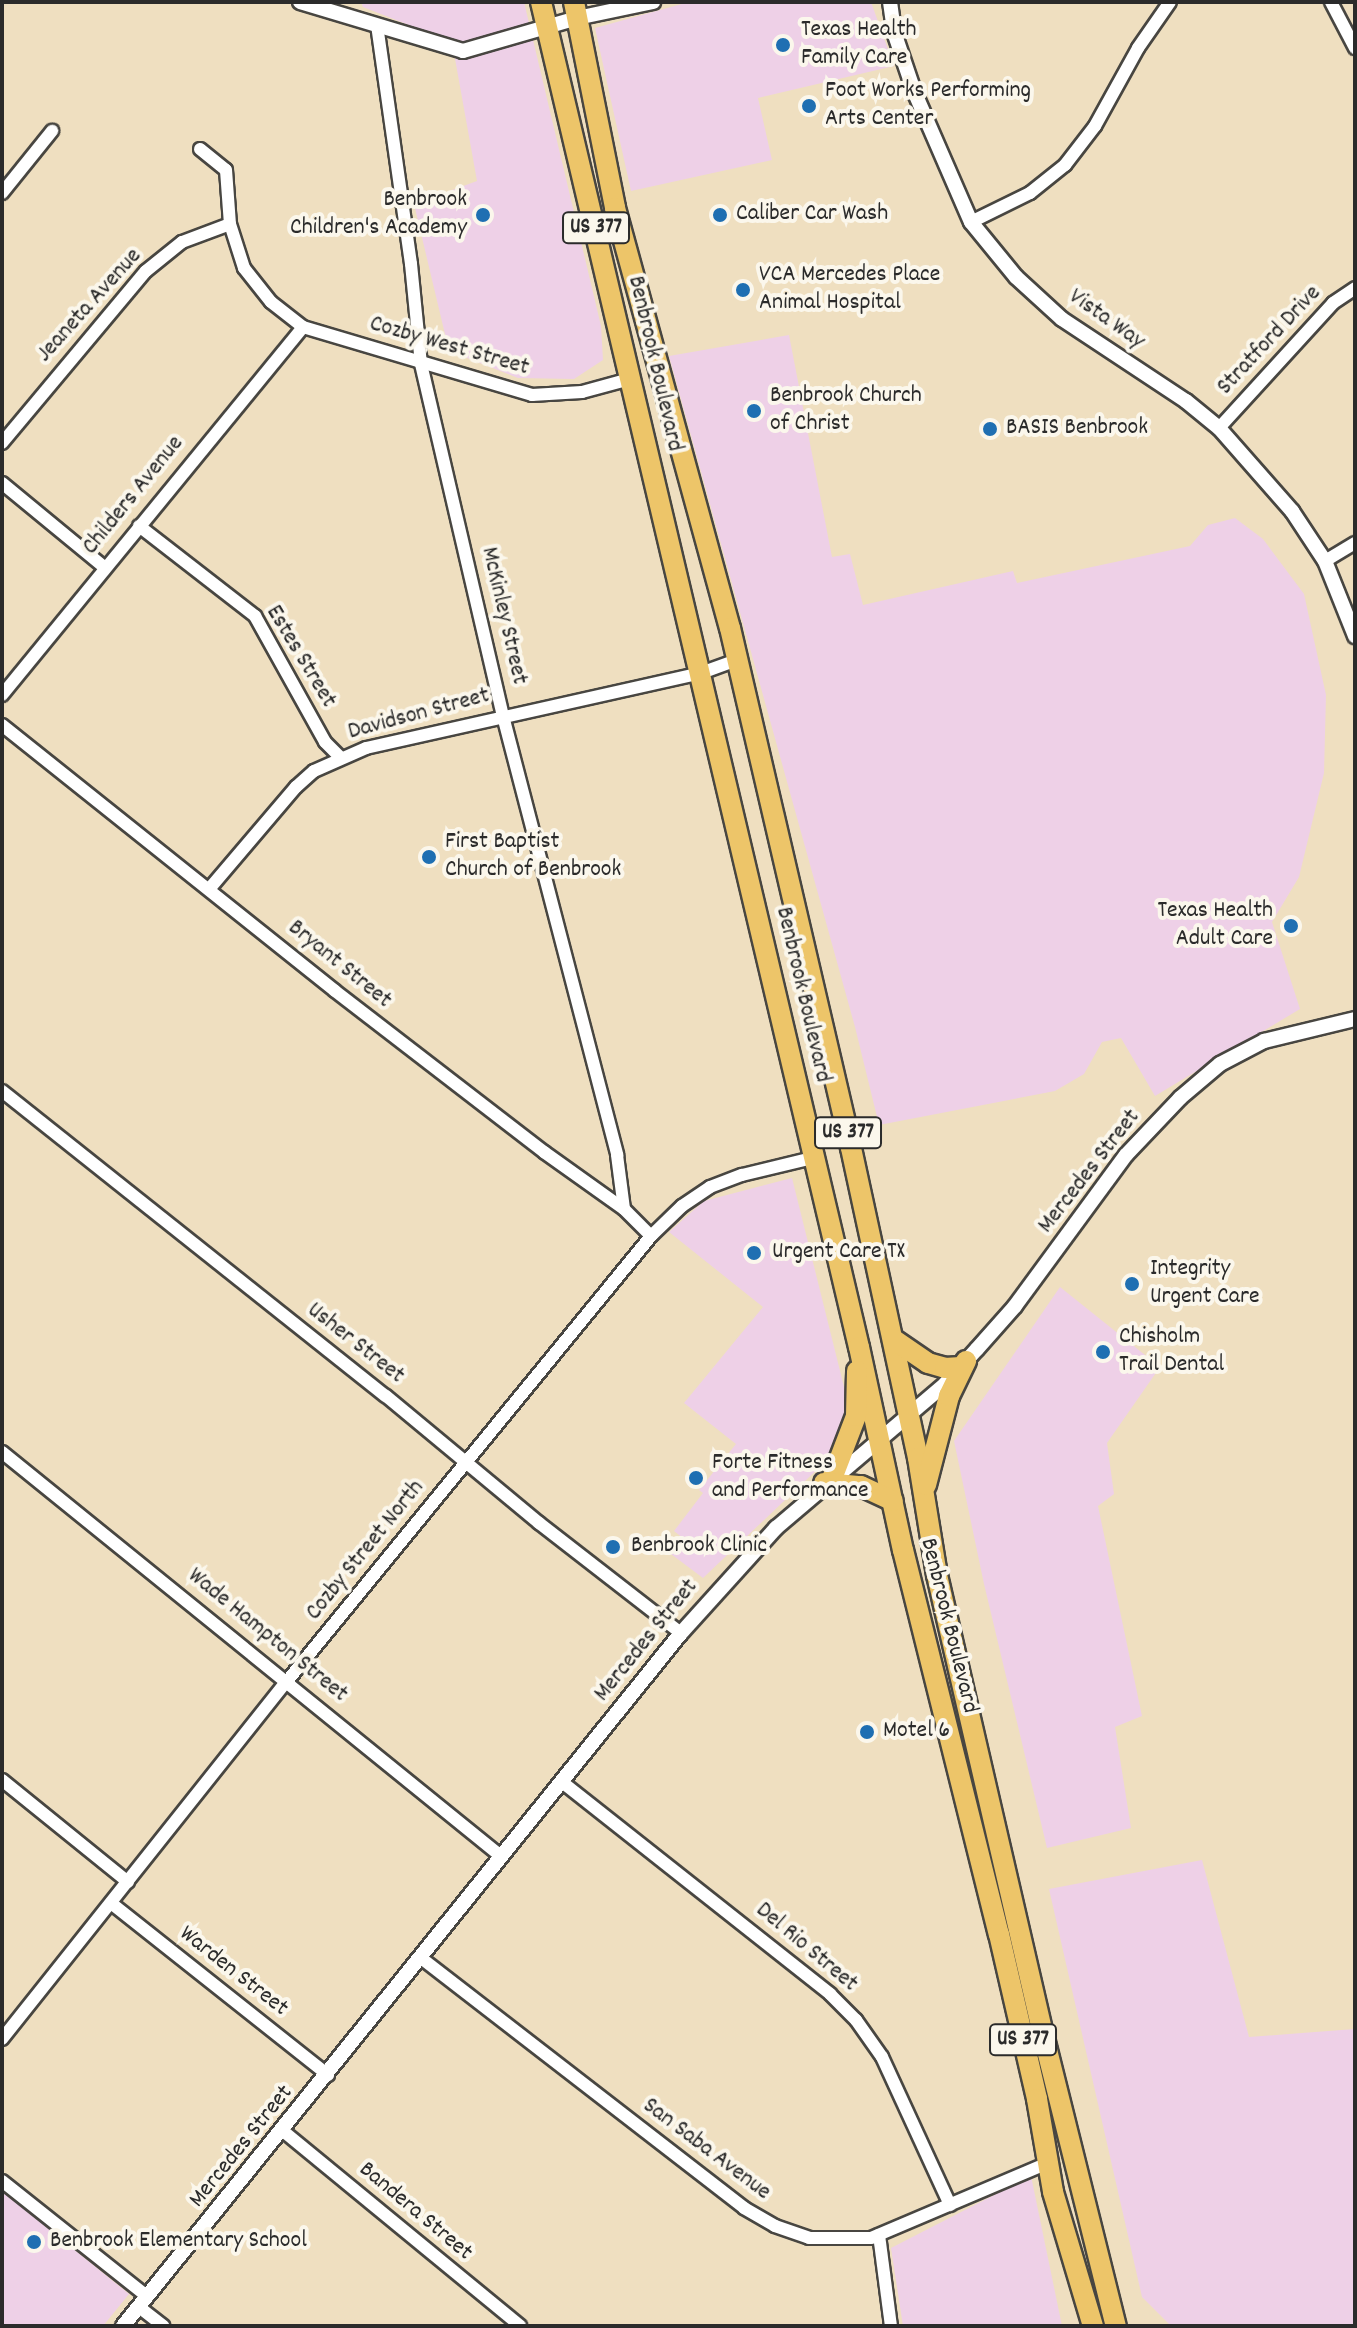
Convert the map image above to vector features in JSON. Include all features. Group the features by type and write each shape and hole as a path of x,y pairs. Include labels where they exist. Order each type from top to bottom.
{"highway":[{"name":"Benbrook Boulevard","path":"541,2 893,1501 995,1917 1037,2099 1053,2192 1092,2324"},
{"name":"Benbrook Boulevard","path":"576,10 615,208 736,660 893,1339 924,1492 937,1575 1015,1913 1116,2326"},
{"path":"893,1339 928,1363 945,1368 964,1364"},
{"path":"859,1347 856,1416 829,1480 861,1486 893,1501"},
{"path":"924,1492 949,1396 964,1364"},
{"path":"995,1917 1015,1913"}],"street":[{"path":"300,2 451,51 463,51 548,28 576,10 653,2"},
{"name":"Vista Way","path":"890,2 894,32 914,91 971,222 1016,277 1062,319 1186,401 1219,428 1292,511 1325,561 1355,636"},
{"path":"971,222 1030,193 1065,165 1095,126 1138,48 1170,2"},
{"path":"1331,2 1355,48"},
{"name":"McKinley Street","path":"377,25 411,264 421,364 503,716 617,1155 624,1209"},
{"path":"2,193 52,131"},
{"path":"200,149 226,170 230,224 244,268 271,302 303,327"},
{"name":"Jeaneta Avenue","path":"2,443 146,271 182,242 230,224"},
{"name":"Stratford Drive","path":"1219,428 1333,303 1355,288"},
{"name":"Cozby West Street","path":"303,327 532,395 582,392 630,379"},
{"name":"Childers Avenue","path":"2,695 303,327"},
{"path":"2,483 104,567"},
{"name":"Estes Street","path":"139,526 255,616 325,742 341,758"},
{"path":"1325,561 1355,543"},
{"name":"Davidson Street","path":"210,888 296,787 314,771 341,758 366,748 701,673 736,660"},
{"name":"Bryant Street","path":"2,725 210,888 346,1000 544,1152 624,1209 651,1236"},
{"name":"Mercedes Street","path":"123,2326 681,1633 765,1539 964,1364 1015,1306 1126,1155 1180,1098 1220,1064 1264,1041 1355,1019"},
{"name":"Usher Street","path":"2,1091 681,1633"},
{"name":"Cozby Street North","path":"2,2039 288,1680 651,1236 682,1206 710,1187 742,1175 813,1158"},
{"name":"Wade Hampton Street","path":"2,1452 288,1680 502,1857"},
{"path":"2,1780 128,1882"},
{"name":"Del Rio Street","path":"562,1782 830,1994 856,2020 882,2057 950,2205"},
{"name":"Warden Street","path":"111,1903 328,2075"},
{"name":"San Saba Avenue","path":"421,1958 754,2214 775,2226 809,2238 851,2241 879,2235 1048,2163"},
{"name":"Bandera Street","path":"283,2131 520,2326"},
{"path":"2,2181 144,2302 163,2326"},
{"path":"879,2235 891,2326"}],"shaded area":[{"path":"361,2 524,2 601,326 603,360 574,379 518,378 449,351 414,204 477,181 452,42 363,7"},
{"path":"689,2 871,2 894,66 758,98 772,160 631,191 595,28"},
{"path":"789,335 832,557 850,554 863,605 1013,571 1017,583 1190,546 1208,525 1235,518 1263,539 1304,594 1326,695 1324,773 1299,877 1272,922 1300,1009 1155,1096 1121,1038 1102,1042 1084,1074 1055,1091 879,1125 855,1027 669,356"},
{"path":"792,1178 850,1411 845,1435 826,1461 703,1578 671,1554 683,1538 674,1531 703,1493 699,1490 736,1444 684,1403 763,1307 669,1232 704,1201"},
{"path":"1060,1287 1160,1367 1107,1443 1114,1494 1098,1506 1142,1716 1115,1727 1131,1828 1047,1848 984,1584 954,1441"},
{"path":"1202,1860 1249,2037 1355,2029 1355,2326 1171,2326 1142,2297 1049,1889"},
{"path":"1031,2176 1062,2326 903,2326 891,2248"},
{"name":"Benbrook Elementary School","path":"2,2191 129,2294 103,2326 2,2326"}],"place":[{"name":"Texas Health Family Care","path":"783,45"},
{"name":"Foot Works Performing Arts Center","path":"809,106"},
{"name":"Benbrook Children's Academy","path":"483,215"},
{"name":"Caliber Car Wash","path":"720,215"},
{"name":"VCA Mercedes Place Animal Hospital","path":"743,290"},
{"name":"Benbrook Church of Christ","path":"754,411"},
{"name":"BASIS Benbrook","path":"990,429"},
{"name":"First Baptist Church of Benbrook","path":"429,857"},
{"name":"Texas Health Adult Care","path":"1291,926"},
{"name":"Urgent Care TX","path":"754,1253"},
{"name":"Integrity Urgent Care","path":"1132,1284"},
{"name":"Chisholm Trail Dental","path":"1103,1352"},
{"name":"Forte Fitness and Performance","path":"696,1478"},
{"name":"Benbrook Clinic","path":"613,1547"},
{"name":"Motel 6","path":"867,1732"},
{"name":"Benbrook Elementary School","path":"34,2242"}]}
